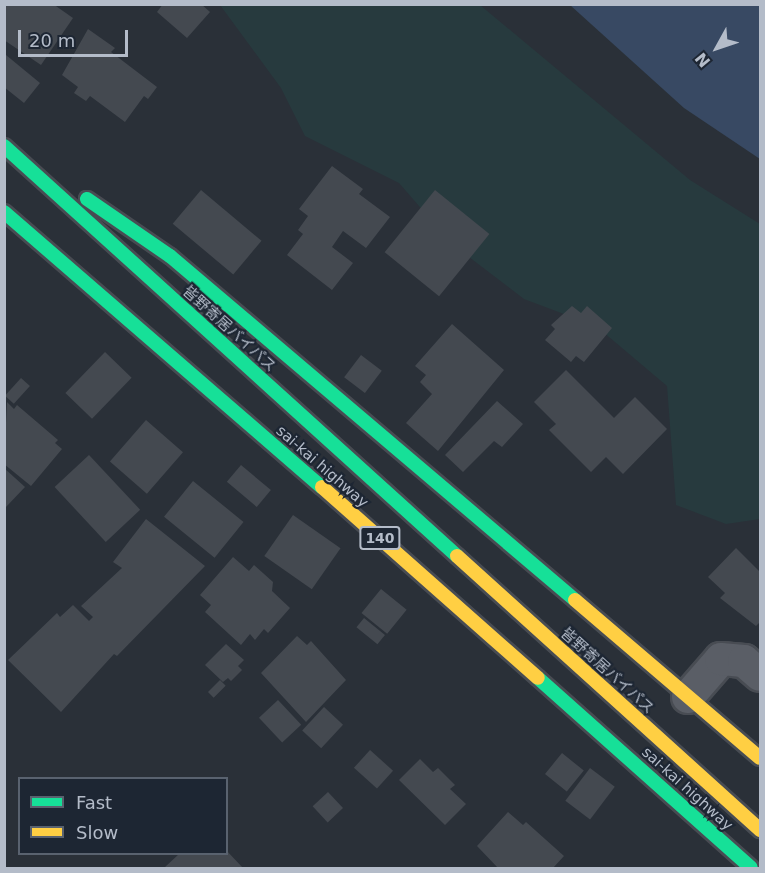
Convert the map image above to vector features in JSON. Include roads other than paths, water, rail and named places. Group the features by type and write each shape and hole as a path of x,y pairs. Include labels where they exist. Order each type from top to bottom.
{"highway":[{"name":"皆野寄居バイパス","path":"4,144 432,536 760,830"},
{"name":"140","path":"4,144 170,256 760,758"},
{"path":"4,207 148,316"},
{"name":"sai-kai highway","path":"4,212 415,568 751,868"},
{"name":"皆野寄居バイパス","path":"299,434 432,536"}],"street":[{"path":"688,697 721,659 744,661 760,675"}],"water":[{"path":"570,5 760,5 760,159 684,108"}]}
